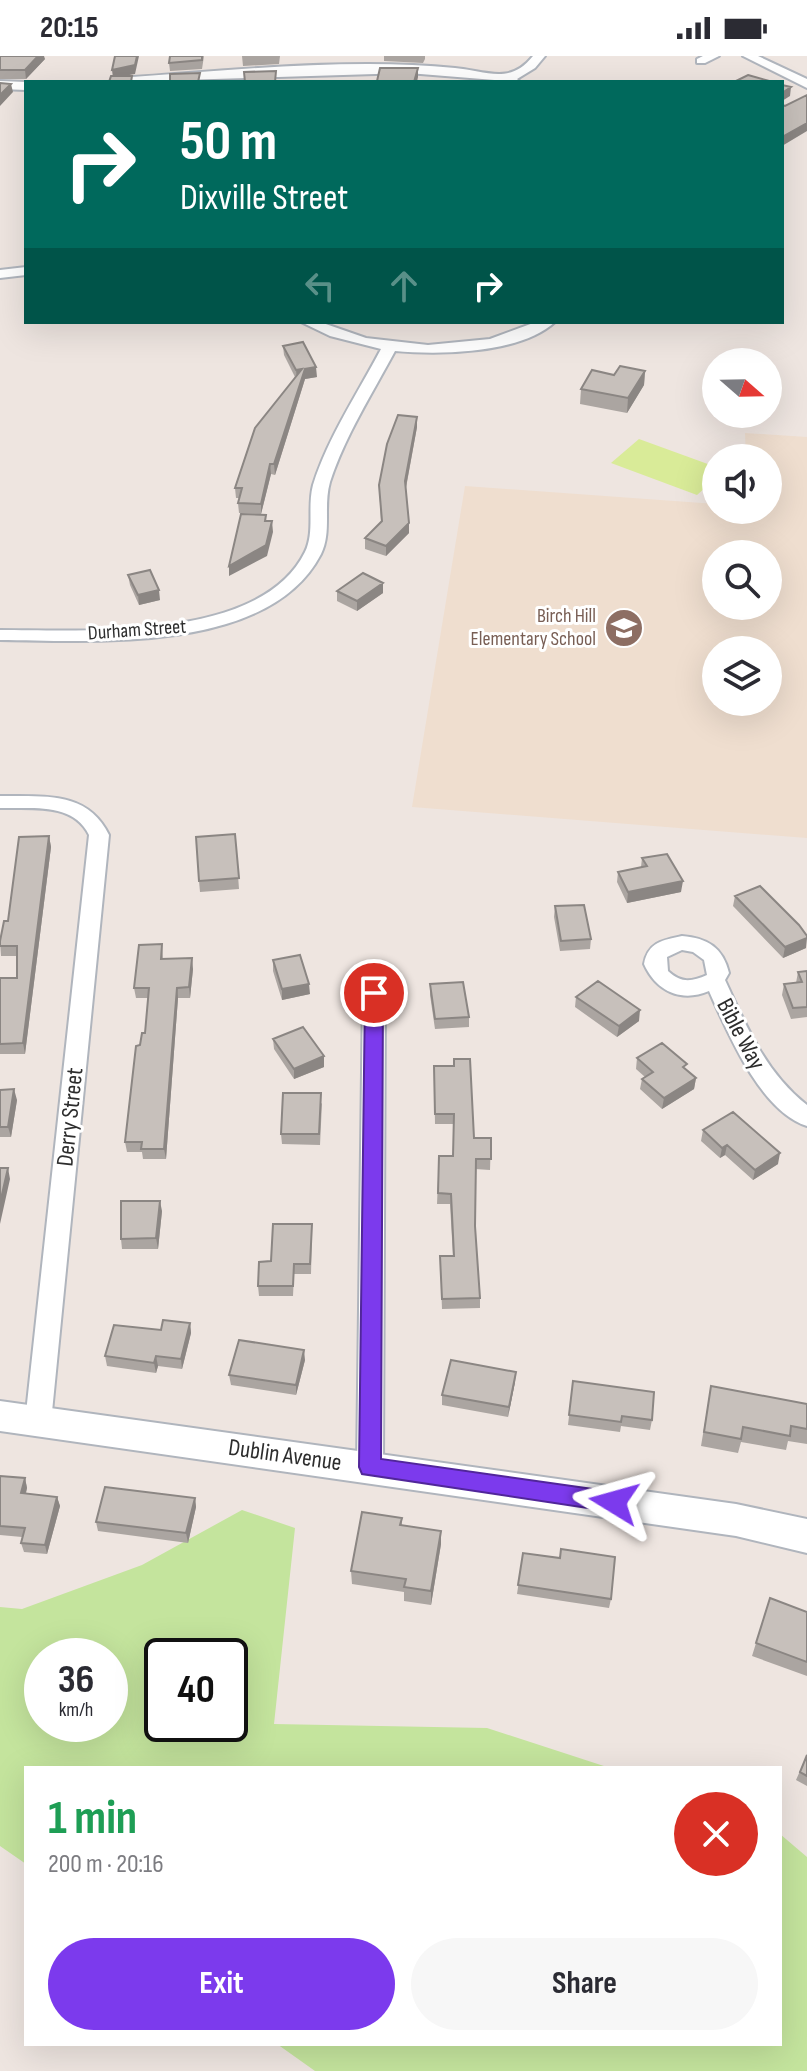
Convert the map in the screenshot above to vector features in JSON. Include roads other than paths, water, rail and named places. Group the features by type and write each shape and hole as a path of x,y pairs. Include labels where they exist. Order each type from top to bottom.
{"street":[{"path":"511,80 539,56"},
{"path":"749,56 807,84"},
{"path":"191,80 444,70 504,80"},
{"path":"0,85 24,86"},
{"path":"0,274 24,271"},
{"path":"313,324 345,336 390,346 443,347 486,343 543,324"},
{"name":"Durham Street","path":"0,635 139,634 196,626 247,609 289,583 302,571 318,542 321,485 390,346"},
{"name":"Derry Street","path":"0,802 59,805 88,814 99,835 38,1422"},
{"name":"Bible Way","path":"714,980 757,1068 775,1092 807,1117"},
{"path":"370,1467 374,993"},
{"name":"Dublin Avenue","path":"0,1416 736,1520 807,1536"}],"place":[{"name":"Birch Hill Elementary School","path":"624,628"}]}
